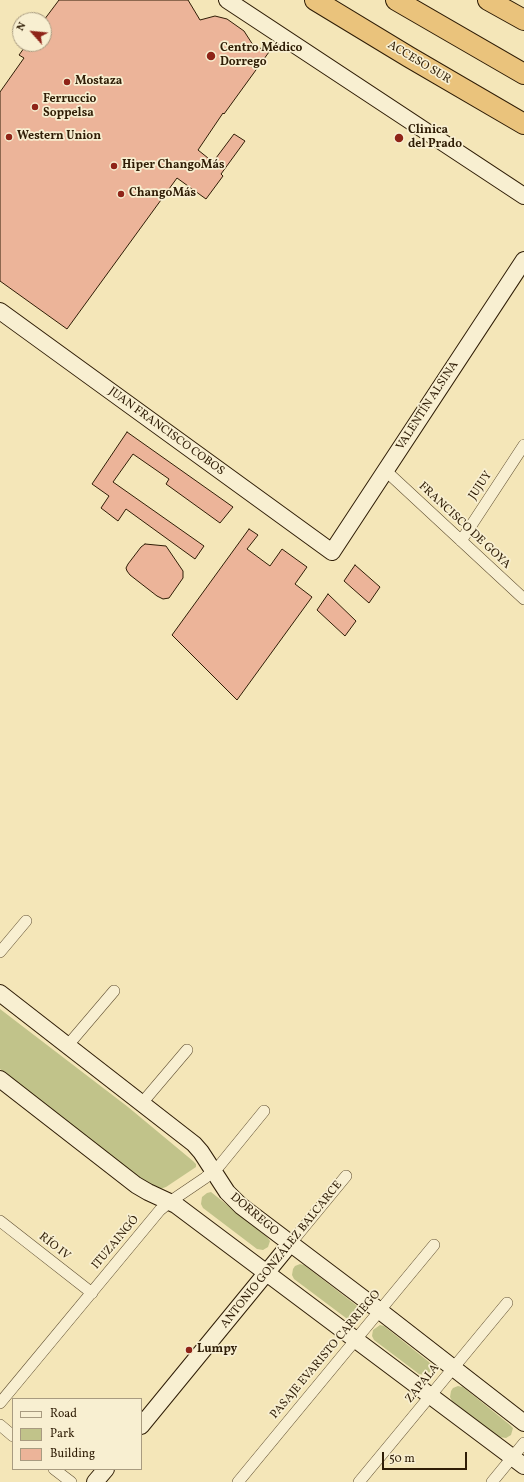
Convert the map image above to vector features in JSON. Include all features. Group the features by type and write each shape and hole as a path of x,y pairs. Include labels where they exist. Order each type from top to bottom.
{"highway":[{"name":"ACCESO SUR","path":"316,0 409,57 524,124"},
{"path":"396,0 524,74"},
{"path":"488,0 524,20"}],"main road":[{"path":"227,0 524,196"},
{"name":"VALENTÍN ALSINA","path":"332,552 524,260"},
{"name":"JUAN FRANCISCO COBOS","path":"0,311 332,552"},
{"name":"DORREGO","path":"0,993 194,1144 201,1152 227,1192 241,1206 380,1311 524,1423"},
{"path":"0,1080 136,1185 148,1192 171,1201 268,1272 518,1462"},
{"name":"ANTONIO GONZÁLEZ BALCARCE","path":"142,1425 290,1244"},
{"path":"95,1482 105,1470"}],"street":[{"name":"JUJUY","path":"460,540 524,445"},
{"name":"FRANCISCO DE GOYA","path":"386,471 524,599"},
{"path":"0,952 26,920"},
{"path":"68,1045 114,991"},
{"path":"142,1103 187,1050"},
{"name":"ITUZAINGÓ","path":"0,1404 160,1210 213,1172 224,1161 264,1111"},
{"name":"ANTONIO GONZÁLEZ BALCARCE","path":"290,1244 346,1176"},
{"name":"RÍO IV","path":"0,1221 92,1293"},
{"name":"PASAJE EVARISTO CARRIEGO","path":"238,1482 434,1245"},
{"name":"ZAPALA","path":"359,1482 507,1303"},
{"path":"0,1425 12,1435"},
{"path":"492,1482 518,1462 524,1443"},
{"path":"55,1470 71,1482"}],"green space":[{"path":"0,1009 128,1107 193,1161 196,1164 196,1167 166,1187 160,1189 153,1186 140,1178 0,1069"},
{"path":"211,1192 267,1237 270,1241 268,1247 263,1250 257,1249 203,1208 201,1204 202,1197"},
{"path":"300,1264 304,1265 361,1309 363,1313 361,1319 357,1322 350,1321 294,1279 292,1275 293,1269 295,1266"},
{"path":"380,1325 384,1326 429,1362 432,1366 430,1372 425,1375 419,1374 374,1340 372,1336 373,1330"},
{"path":"458,1386 463,1387 510,1425 513,1428 511,1435 506,1438 499,1437 452,1401 450,1397 451,1391 453,1388"}],"building":[{"name":"ChangoMás","path":"59,0 188,0 200,20 215,16 227,19 244,31 253,45 269,52 224,114 223,113 198,150 213,162 234,134 245,141 221,174 223,176 206,199 177,178 67,329 0,281 0,92 24,58 19,55 21,52 52,52 52,12 50,12"},
{"path":"127,432 233,507 220,523 166,484 169,479 133,454 113,482 204,546 195,559 126,509 118,521 101,508 109,496 92,484"},
{"path":"249,529 258,535 247,549 270,566 282,549 307,567 295,584 312,597 237,700 172,635"},
{"path":"145,544 166,546 183,571 183,578 169,598 163,599 157,596 127,571 126,568 128,564"},
{"path":"355,565 380,587 369,603 344,581"},
{"path":"328,594 356,621 345,636 317,610"}],"place":[{"name":"Centro Médico Dorrego","path":"211,56"},
{"name":"Mostaza","path":"67,82"},
{"name":"Ferruccio Soppelsa","path":"35,107"},
{"name":"Western Union","path":"9,137"},
{"name":"Clinica del Prado","path":"399,138"},
{"name":"Hiper ChangoMás","path":"114,166"},
{"name":"ChangoMás","path":"121,194"},
{"name":"Lumpy","path":"189,1350"}]}
